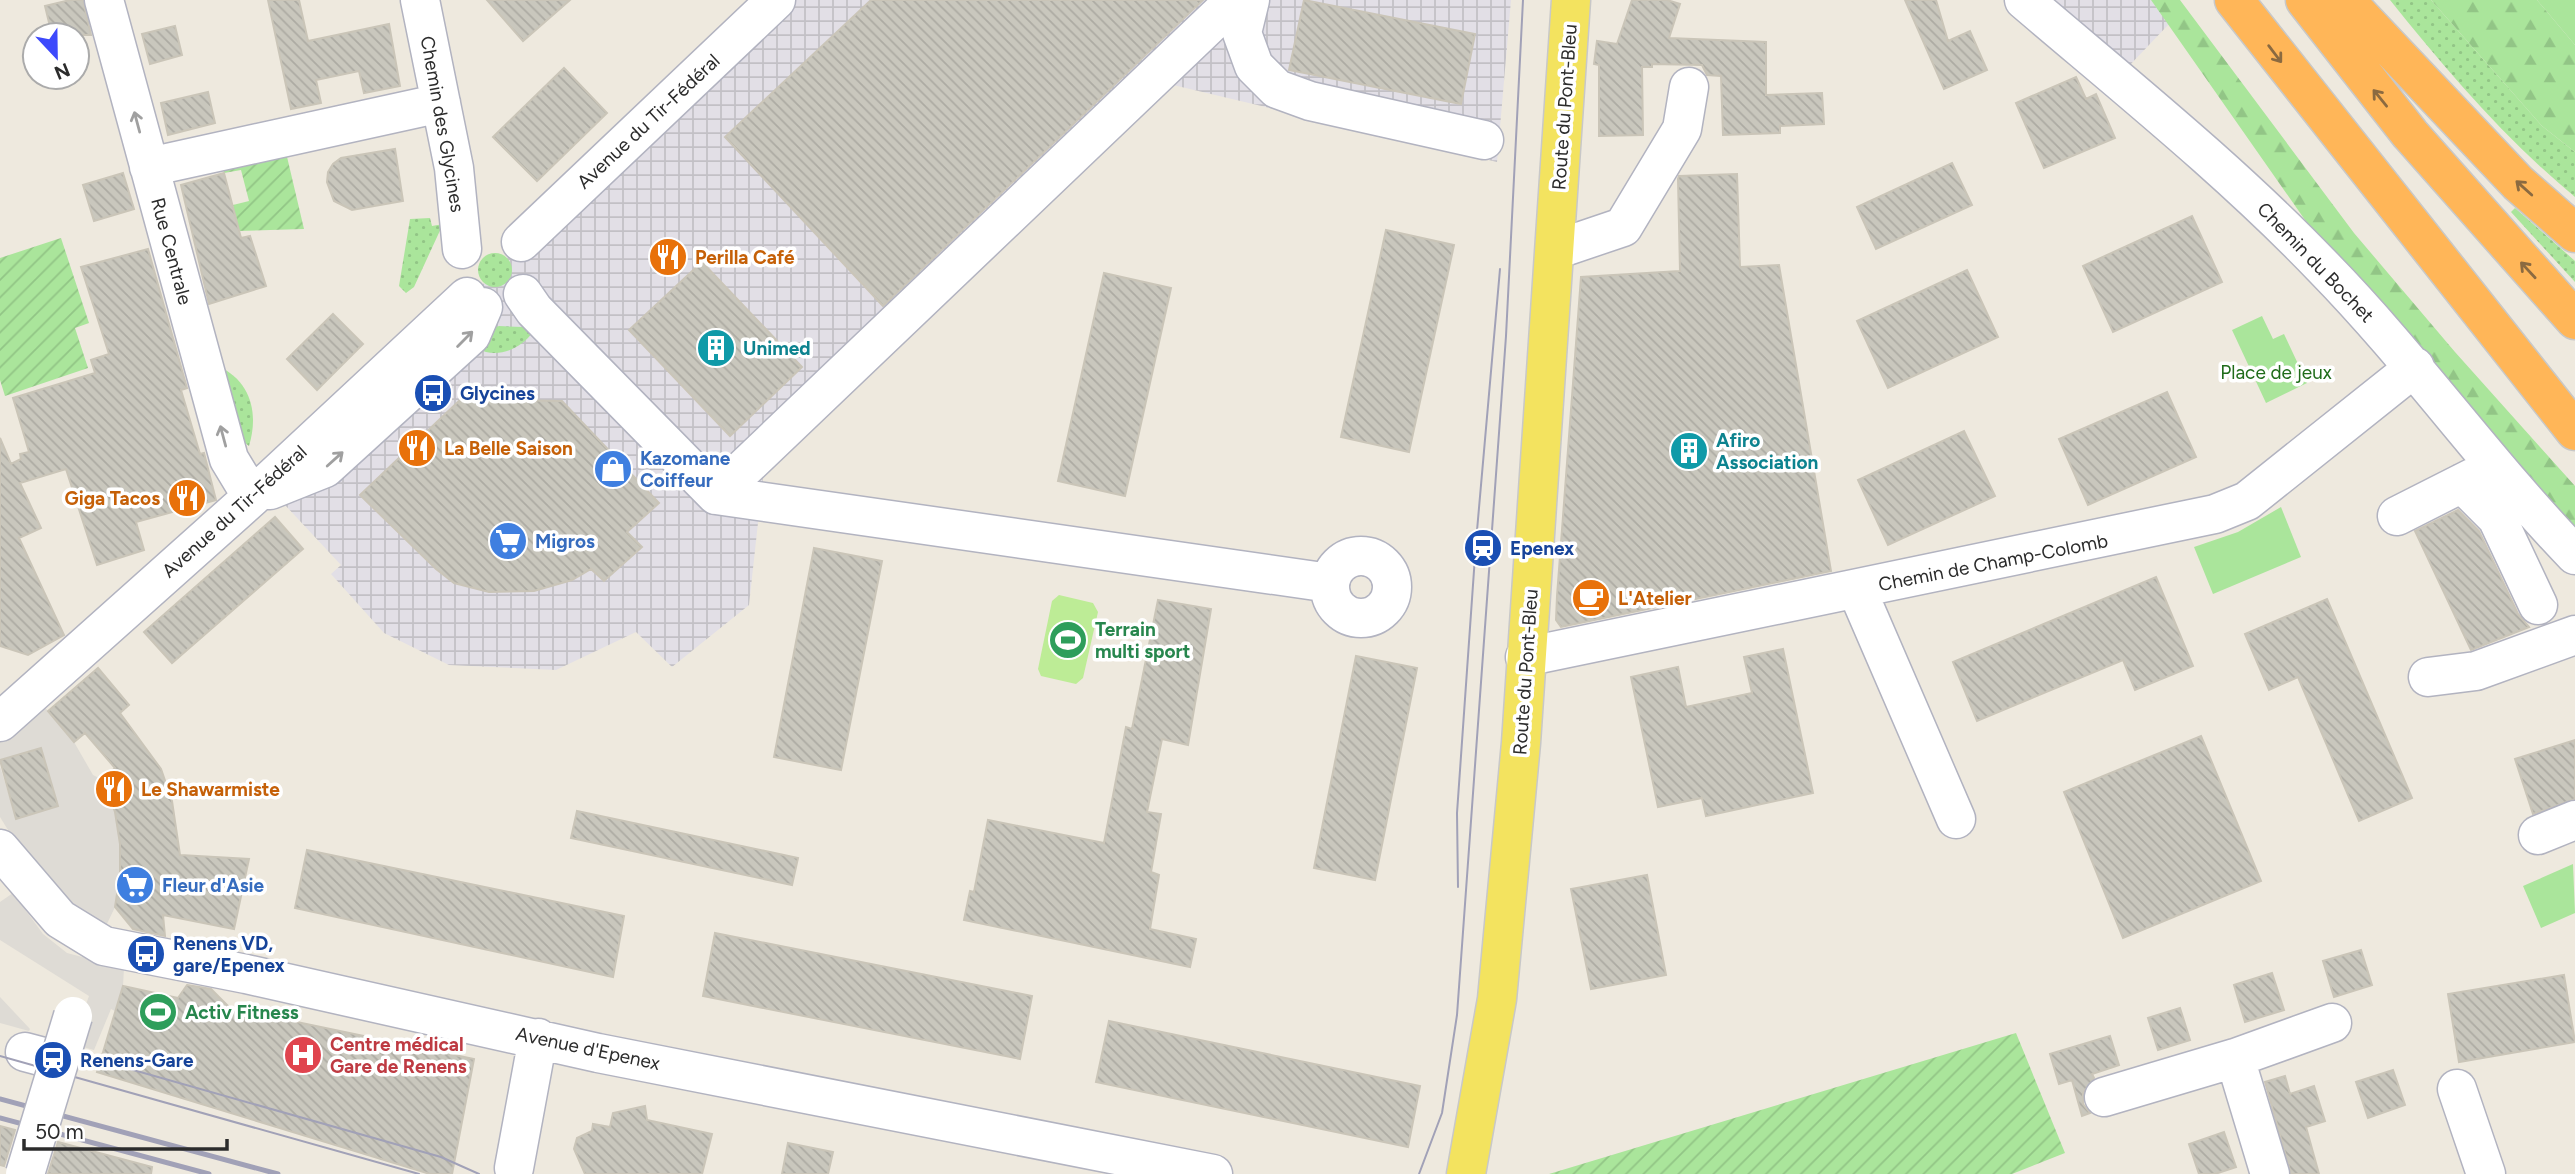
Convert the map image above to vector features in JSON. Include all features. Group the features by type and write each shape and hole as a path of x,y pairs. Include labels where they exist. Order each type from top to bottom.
{"highway":[{"path":"2234,0 2575,432"},
{"path":"2305,0 2426,153 2575,320"},
{"path":"2345,0 2509,174 2575,233"},
{"path":"2411,222 2575,393"}],"main road":[{"name":"Route du Pont-Bleu","path":"1467,1168 1497,999 1521,743 1571,0"}],"street":[{"name":"Rue Centrale","path":"104,0 229,459 251,497"},
{"name":"Chemin des Glycines","path":"420,0 454,168 462,248"},
{"name":"Avenue du Tir-Fédéral","path":"520,242 776,0"},
{"path":"716,495 1235,0"},
{"path":"1250,0 1242,33 1254,66 1277,89 1310,101 1484,140"},
{"name":"Chemin du Bochet","path":"2024,0 2250,194 2325,268 2415,367 2575,555"},
{"path":"1555,250 1623,227 1682,130 1689,87"},
{"path":"149,167 441,103"},
{"path":"489,231 501,232 520,242 532,264 532,275 523,294 505,307 475,302 455,274 462,248 474,237 489,231"},
{"path":"523,294 534,310 716,495 1330,583"},
{"name":"Avenue du Tir-Fédéral","path":"1,718 475,302"},
{"name":"Chemin de Champ-Colomb","path":"1525,657 2215,514 2247,501 2277,480 2415,367"},
{"path":"2397,516 2497,465"},
{"path":"2462,483 2497,518 2538,605"},
{"path":"1857,590 1956,819"},
{"path":"2428,677 2476,671 2575,635"},
{"path":"2538,835 2575,820"},
{"name":"Avenue d'Epenex","path":"0,849 60,919 104,946 1006,1135 1213,1174"},
{"path":"25,1174 42,1057 73,1016"},
{"path":"2104,1097 2235,1058 2332,1023"},
{"path":"514,1168 538,1038"},
{"path":"2235,1058 2270,1174"},
{"path":"2457,1089 2486,1174"}],"shaded area":[{"path":"776,0 1511,0 1497,162 1173,85 763,477 749,605 672,667 636,632 556,670 449,665 384,633 331,574 341,565 285,505 521,242"},
{"path":"2050,0 2151,0 2169,24 2128,67"},
{"path":"42,704 74,742 93,775 103,780 115,812 120,844 120,875 116,905 104,930 75,913 16,843 0,817 0,766 16,819 58,806 41,748 0,760 0,741"},
{"path":"13,893 43,934 67,953 124,968 123,986 115,1011 111,1009 94,1050 72,1044 89,996 0,940 0,902"},
{"path":"0,997 30,1029 29,1031 0,1023"}],"green space":[{"path":"2151,0 2180,0 2354,233 2455,352 2575,486 2575,531 2312,230"},
{"path":"2390,0 2431,0 2542,126 2575,152 2575,197 2525,152 2478,103"},
{"path":"2431,0 2537,0 2575,45 2575,152 2542,126"},
{"path":"2537,0 2575,0 2575,45"},
{"path":"284,144 304,229 237,231 233,205 249,201 241,170 224,173 220,157"},
{"path":"2515,208 2575,261 2575,282 2511,212"},
{"path":"430,218 432,226 443,224 414,287 406,293 399,286 410,219"},
{"path":"61,238 89,323 75,328 88,368 5,396 0,380 0,258"},
{"path":"495,253 507,258 512,270 507,282 495,287 483,282 478,270 483,258"},
{"name":"Place de jeux","path":"2262,316 2273,339 2284,334 2307,383 2266,403 2232,330"},
{"path":"499,326 523,327 533,332 522,343 508,351 493,353 478,349 486,331"},
{"path":"218,366 238,380 250,399 253,422 249,446 239,438"},
{"path":"2281,507 2301,557 2213,594 2194,547 2238,532"},
{"name":"Terrain multi sport","path":"1059,595 1093,603 1098,612 1083,678 1076,684 1041,676 1038,669 1052,601"},
{"path":"2573,864 2575,913 2541,928 2523,886"},
{"path":"2016,1033 2065,1153 2012,1174 1549,1174"}],"building":[{"path":"83,0 88,21 49,21 45,6"},
{"path":"268,0 299,0 308,41 389,24 400,86 364,93 359,71 316,80 321,103 291,109"},
{"path":"487,0 570,0 523,41"},
{"path":"871,0 1203,0 883,306 725,137"},
{"path":"1304,0 1475,34 1461,104 1289,70"},
{"path":"1632,0 1667,0 1680,4 1669,38 1766,42 1766,95 1822,93 1824,124 1780,126 1780,133 1723,135 1721,76 1707,75 1702,65 1652,64 1652,67 1642,67 1643,135 1599,136 1599,65 1594,64 1597,41 1617,44"},
{"path":"1905,0 1936,0 1948,41 1970,31 1987,70 1944,89"},
{"path":"175,26 182,55 150,64 142,34"},
{"path":"564,68 607,113 537,181 493,137"},
{"path":"2076,77 2086,99 2096,94 2115,138 2044,168 2016,103"},
{"path":"208,92 215,123 168,135 161,103"},
{"path":"395,149 403,201 352,210 334,201 327,182 328,172 333,164 341,158"},
{"path":"1952,163 1972,205 1876,249 1857,207"},
{"path":"123,173 134,209 94,221 83,185"},
{"path":"224,173 241,238 250,236 266,286 209,304 181,185"},
{"name":"Afiro Association","path":"1737,174 1740,267 1779,265 1831,571 1561,627 1556,620 1557,596 1581,277 1680,271 1679,176"},
{"path":"2192,216 2222,282 2113,332 2083,266"},
{"path":"1386,230 1454,245 1409,452 1341,437"},
{"path":"148,249 187,388 181,390 200,454 204,453 216,500 136,522 144,550 97,565 66,469 20,483 41,528 19,538 64,635 28,655 0,646 0,438 11,464 21,459 20,454 29,452 13,398 95,373 91,360 109,354 81,267"},
{"name":"Unimed","path":"702,262 802,367 730,436 629,330"},
{"path":"1967,270 1998,337 1888,388 1857,321"},
{"path":"1104,273 1171,288 1125,496 1058,481"},
{"path":"333,314 363,344 317,390 287,359"},
{"path":"2167,392 2196,457 2088,505 2059,439"},
{"path":"461,399 562,401 659,503 627,532 642,547 604,581 591,569 572,580 534,591 489,592 454,583 436,569 360,495"},
{"path":"1964,431 1995,496 1888,545 1858,480"},
{"path":"2458,510 2479,531 2518,614 2529,627 2471,650 2415,531"},
{"path":"275,517 303,549 172,663 144,632"},
{"path":"814,548 882,561 841,770 774,757"},
{"path":"2156,577 2193,666 2135,690 2123,660 1977,721 1953,662"},
{"path":"2327,599 2412,798 2359,821 2298,677 2269,690 2245,634"},
{"path":"1158,600 1211,609 1188,745 1162,739 1147,812 1161,814 1151,872 1159,875 1150,929 1196,939 1190,967 964,920 970,891 974,892 988,820 1104,843 1126,727 1132,729"},
{"path":"1783,649 1813,793 1706,816 1702,798 1658,807 1631,677 1678,667 1686,707 1752,693 1744,657"},
{"path":"1356,656 1417,668 1375,880 1314,868"},
{"path":"98,668 129,705 120,713 161,769 172,801 180,855 249,859 234,929 163,915 165,936 133,929 115,907 120,875 120,844 115,812 103,780 115,768 85,733 74,742 48,711"},
{"path":"2201,736 2261,881 2123,938 2064,792"},
{"path":"2575,740 2575,799 2533,814 2515,759"},
{"path":"41,748 58,806 16,819 0,760"},
{"path":"577,811 798,858 792,885 571,838"},
{"path":"307,850 624,916 613,977 295,908"},
{"path":"1647,875 1666,975 1591,989 1571,889"},
{"path":"715,933 1032,996 1020,1059 703,996"},
{"path":"2361,950 2372,985 2334,997 2323,961"},
{"path":"2272,973 2284,1010 2245,1022 2234,985"},
{"path":"2564,975 2575,1042 2459,1062 2448,994"},
{"path":"187,985 211,989 230,1008 474,1059 452,1174 430,1174 97,1072 123,986 178,998"},
{"path":"2180,1008 2190,1040 2158,1050 2148,1018"},
{"path":"1109,1021 1420,1086 1408,1147 1096,1082"},
{"path":"2110,1036 2119,1065 2092,1074 2094,1078 2083,1093 2083,1104 2090,1113 2082,1116 2072,1080 2059,1084 2050,1054"},
{"path":"2393,1070 2405,1105 2368,1118 2356,1082"},
{"path":"2285,1076 2290,1094 2314,1086 2325,1121 2306,1127 2319,1174 2291,1174 2265,1082"},
{"path":"645,1106 647,1120 712,1134 702,1174 585,1174 574,1149 577,1138 592,1131 593,1124 610,1127 613,1113"},
{"path":"0,1126 15,1130 4,1166 0,1165"},
{"path":"2224,1132 2236,1167 2215,1174 2199,1174 2189,1144"},
{"path":"58,1142 152,1167 151,1174 48,1174"},
{"path":"788,1143 833,1152 828,1174 782,1174"}],"tram line":[{"path":"1419,1174 1442,1113 1457,1015 1506,336 1523,0"},
{"path":"1458,887 1457,813 1476,542 1500,269"},
{"path":"0,1056 419,1174"},
{"path":"98,1060 441,1157 479,1174"}],"railway":[{"path":"0,1099 278,1174"},
{"path":"0,1118 209,1174"}],"place":[{"name":"Perilla Café","path":"668,257"},
{"name":"Unimed","path":"716,348"},
{"name":"Glycines","path":"433,393"},
{"name":"La Belle Saison","path":"417,448"},
{"name":"Afiro Association","path":"1689,451"},
{"name":"Kazomane Coiffeur","path":"613,469"},
{"name":"Giga Tacos","path":"187,498"},
{"name":"Migros","path":"508,541"},
{"name":"Epenex","path":"1483,548"},
{"name":"L'Atelier","path":"1591,598"},
{"name":"Terrain multi sport","path":"1068,640"},
{"name":"Le Shawarmiste","path":"114,789"},
{"name":"Fleur d'Asie","path":"135,885"},
{"name":"Renens VD, gare/Epenex","path":"146,954"},
{"name":"Activ Fitness","path":"158,1012"},
{"name":"Centre médical Gare de Renens","path":"303,1055"},
{"name":"Renens-Gare","path":"53,1060"}]}
